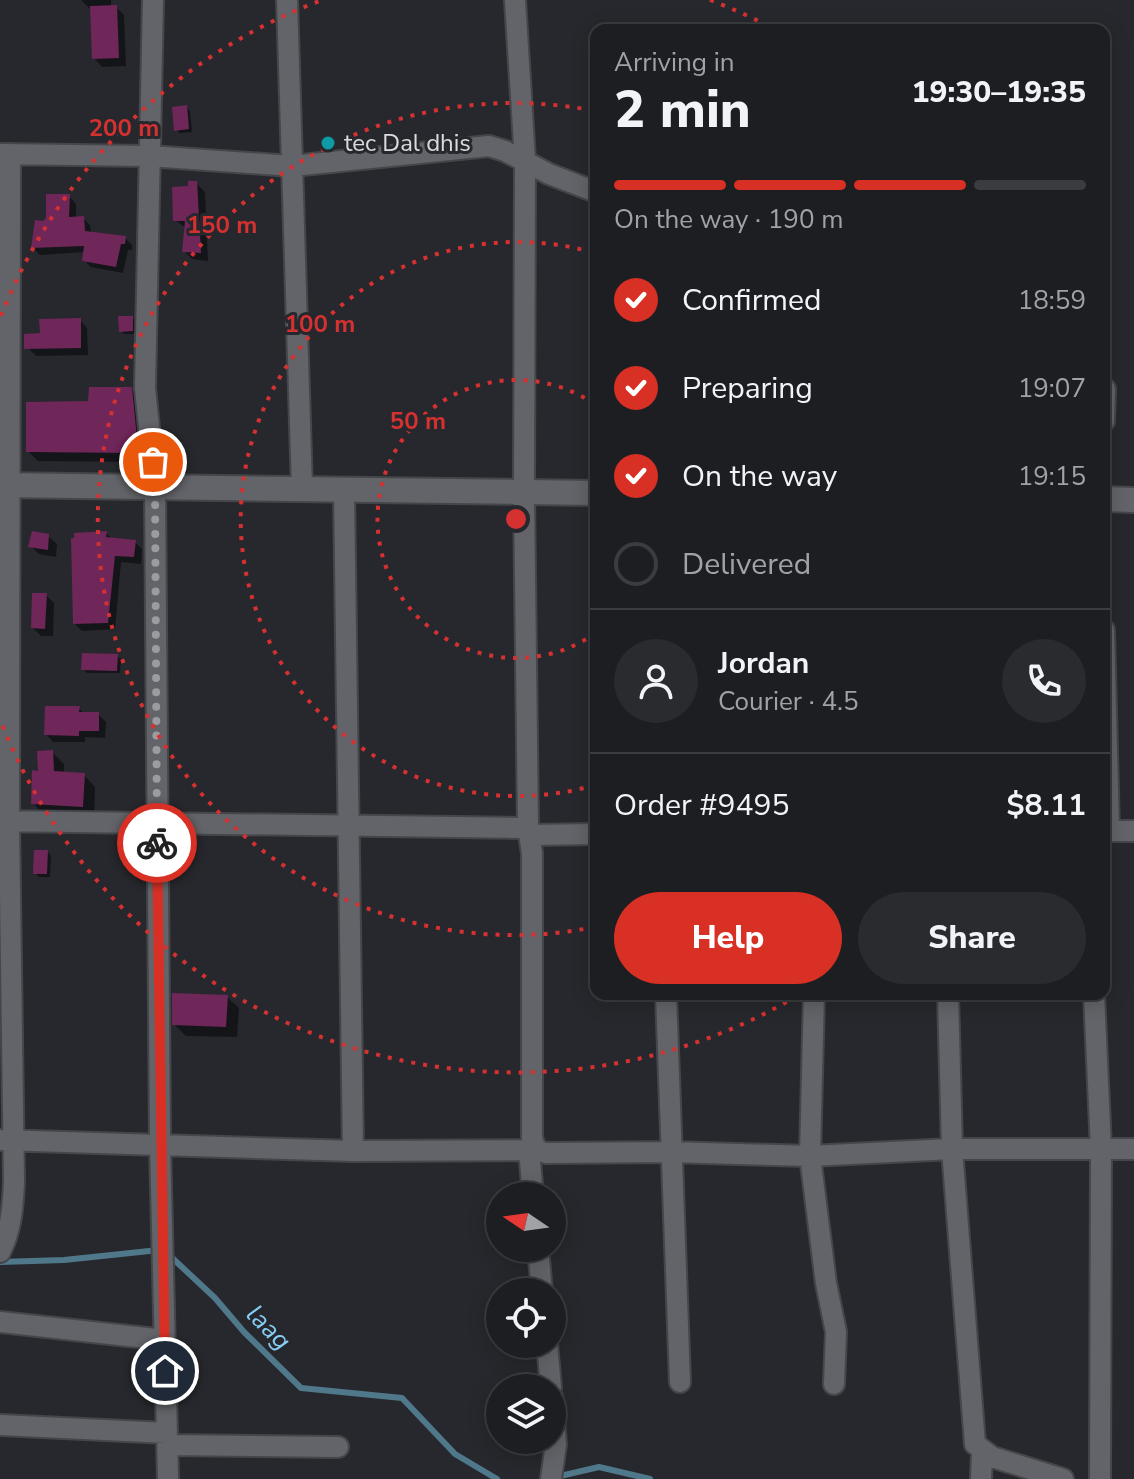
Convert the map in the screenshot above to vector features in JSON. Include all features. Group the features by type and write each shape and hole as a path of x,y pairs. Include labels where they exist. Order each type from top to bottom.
{"street":[{"path":"153,0 145,388 155,487 160,1145 168,1479"},
{"path":"287,0 302,489"},
{"path":"515,0 525,160 524,492 533,1182"},
{"path":"3,1247 13,1209 6,1140 5,154 149,156 292,166 489,146 590,190"},
{"path":"5,485 590,493"},
{"path":"344,490 353,1151"},
{"path":"1110,499 1134,500"},
{"path":"5,821 349,825 590,834"},
{"path":"1110,831 1134,831"},
{"path":"666,1000 680,1382"},
{"path":"814,1000 810,1156 826,1283 836,1332 834,1384"},
{"path":"948,1000 952,1149 975,1444 992,1457 1063,1479"},
{"path":"1091,1000 1101,1149 1100,1479"},
{"path":"6,1140 353,1151 532,1150 546,1153 670,1152 810,1156 952,1149 1134,1149"},
{"path":"0,1322 165,1340"},
{"path":"0,1425 167,1439 338,1447"},
{"path":"981,1479 982,1451"},
{"path":"551,1479 555,1454"}],"building":[{"path":"117,5 119,58 92,59 90,6"},
{"path":"187,105 189,129 174,131 172,107"},
{"path":"188,181 197,181 201,253 182,252 185,221 173,221 172,187 188,186"},
{"path":"46,194 70,194 69,217 84,216 85,231 126,236 116,267 82,261 84,246 31,248 35,220 43,221 46,218"},
{"path":"118,316 133,316 133,331 119,332"},
{"path":"81,318 81,348 24,349 24,334 40,333 39,319"},
{"path":"89,387 132,387 137,438 133,438 133,453 26,452 26,402 88,401"},
{"path":"32,531 49,534 48,550 28,547"},
{"path":"107,531 106,537 136,540 134,557 115,556 108,623 73,624 71,538 74,538 74,533"},
{"path":"32,593 47,593 45,629 31,628"},
{"path":"82,653 118,654 117,671 81,670"},
{"path":"45,706 80,706 79,712 99,712 99,731 79,731 79,736 44,735"},
{"path":"53,750 54,771 85,773 83,807 31,804 32,770 38,771 37,751"},
{"path":"34,850 48,850 47,874 33,874"},
{"path":"172,993 228,995 226,1027 172,1025"}],"waterway":[{"name":"laag","path":"0,1262 64,1260 159,1250"},
{"name":"laag","path":"168,1254 301,1388 402,1398 455,1454 497,1479"},
{"name":"laag","path":"556,1477 599,1467 650,1479"}],"way so far":[{"path":"153,462 157,843"}],"place":[{"name":"tec Dal dhis","path":"328,143"}],"route":[{"path":"157,843 165,1371"}]}
